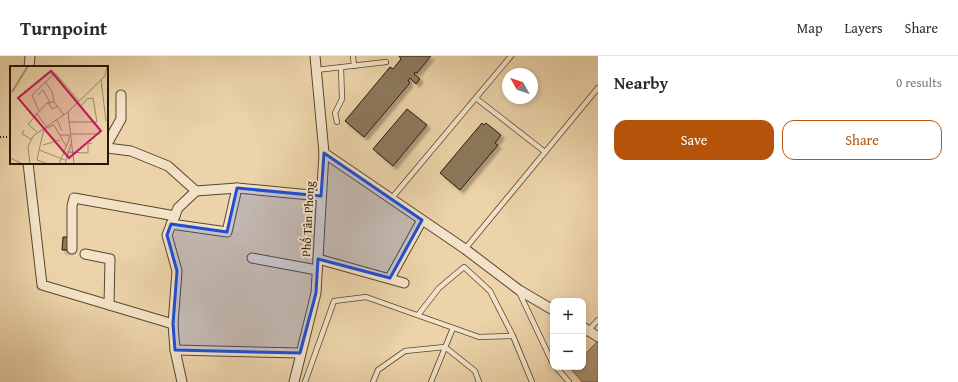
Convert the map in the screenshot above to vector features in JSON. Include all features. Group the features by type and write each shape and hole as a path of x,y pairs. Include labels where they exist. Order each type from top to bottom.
{"street":[{"name":"Phố Tân Phong","path":"294,382 316,293 324,153 315,56"},
{"path":"108,142 121,119 121,95"},
{"path":"108,148 131,151 168,166 196,191"},
{"path":"324,153 466,249 519,290 550,308"},
{"path":"28,164 42,285 173,324"},
{"path":"72,249 72,206 74,198 227,232 237,188"},
{"path":"182,382 175,350 173,324 177,271 167,235 178,208 196,191 237,188 321,196"},
{"path":"390,278 422,220"},
{"path":"85,254 110,259 109,305"},
{"path":"252,258 317,270"},
{"path":"318,259 390,278 404,284"},
{"path":"586,331 598,337"},
{"path":"175,350 300,353"}],"lane":[{"path":"353,56 354,66"},
{"path":"391,199 477,99 511,56"},
{"path":"316,70 386,62"},
{"path":"336,122 335,113 342,99 341,67"},
{"path":"466,249 598,88"},
{"path":"477,99 545,152"},
{"path":"418,315 439,288 464,268 490,290 513,336 532,382"},
{"path":"519,290 550,357"},
{"path":"305,382 334,301 366,297 479,338 513,336"},
{"path":"586,330 598,320"},
{"path":"431,382 453,328"},
{"path":"373,382 378,370 405,351 445,346 475,371 479,382"},
{"path":"559,370 569,382"}],"highlighted area":[{"path":"324,153 422,220 390,278 318,259 316,293 300,353 175,350 173,324 177,271 167,235 171,224 227,232 237,188 321,196"}],"shaded area":[{"path":"598,341 598,382 582,382 572,370 586,370 586,353"}],"building":[{"path":"399,56 431,56 417,73 415,72 414,74 420,79 416,84 410,78 408,81 410,83 364,137 345,121 390,67 393,69 401,59"},
{"path":"407,109 427,125 393,166 373,149"},
{"path":"482,123 484,125 486,123 501,135 495,143 498,145 460,190 440,173"},
{"path":"63,237 71,237 70,250 62,250"}]}
